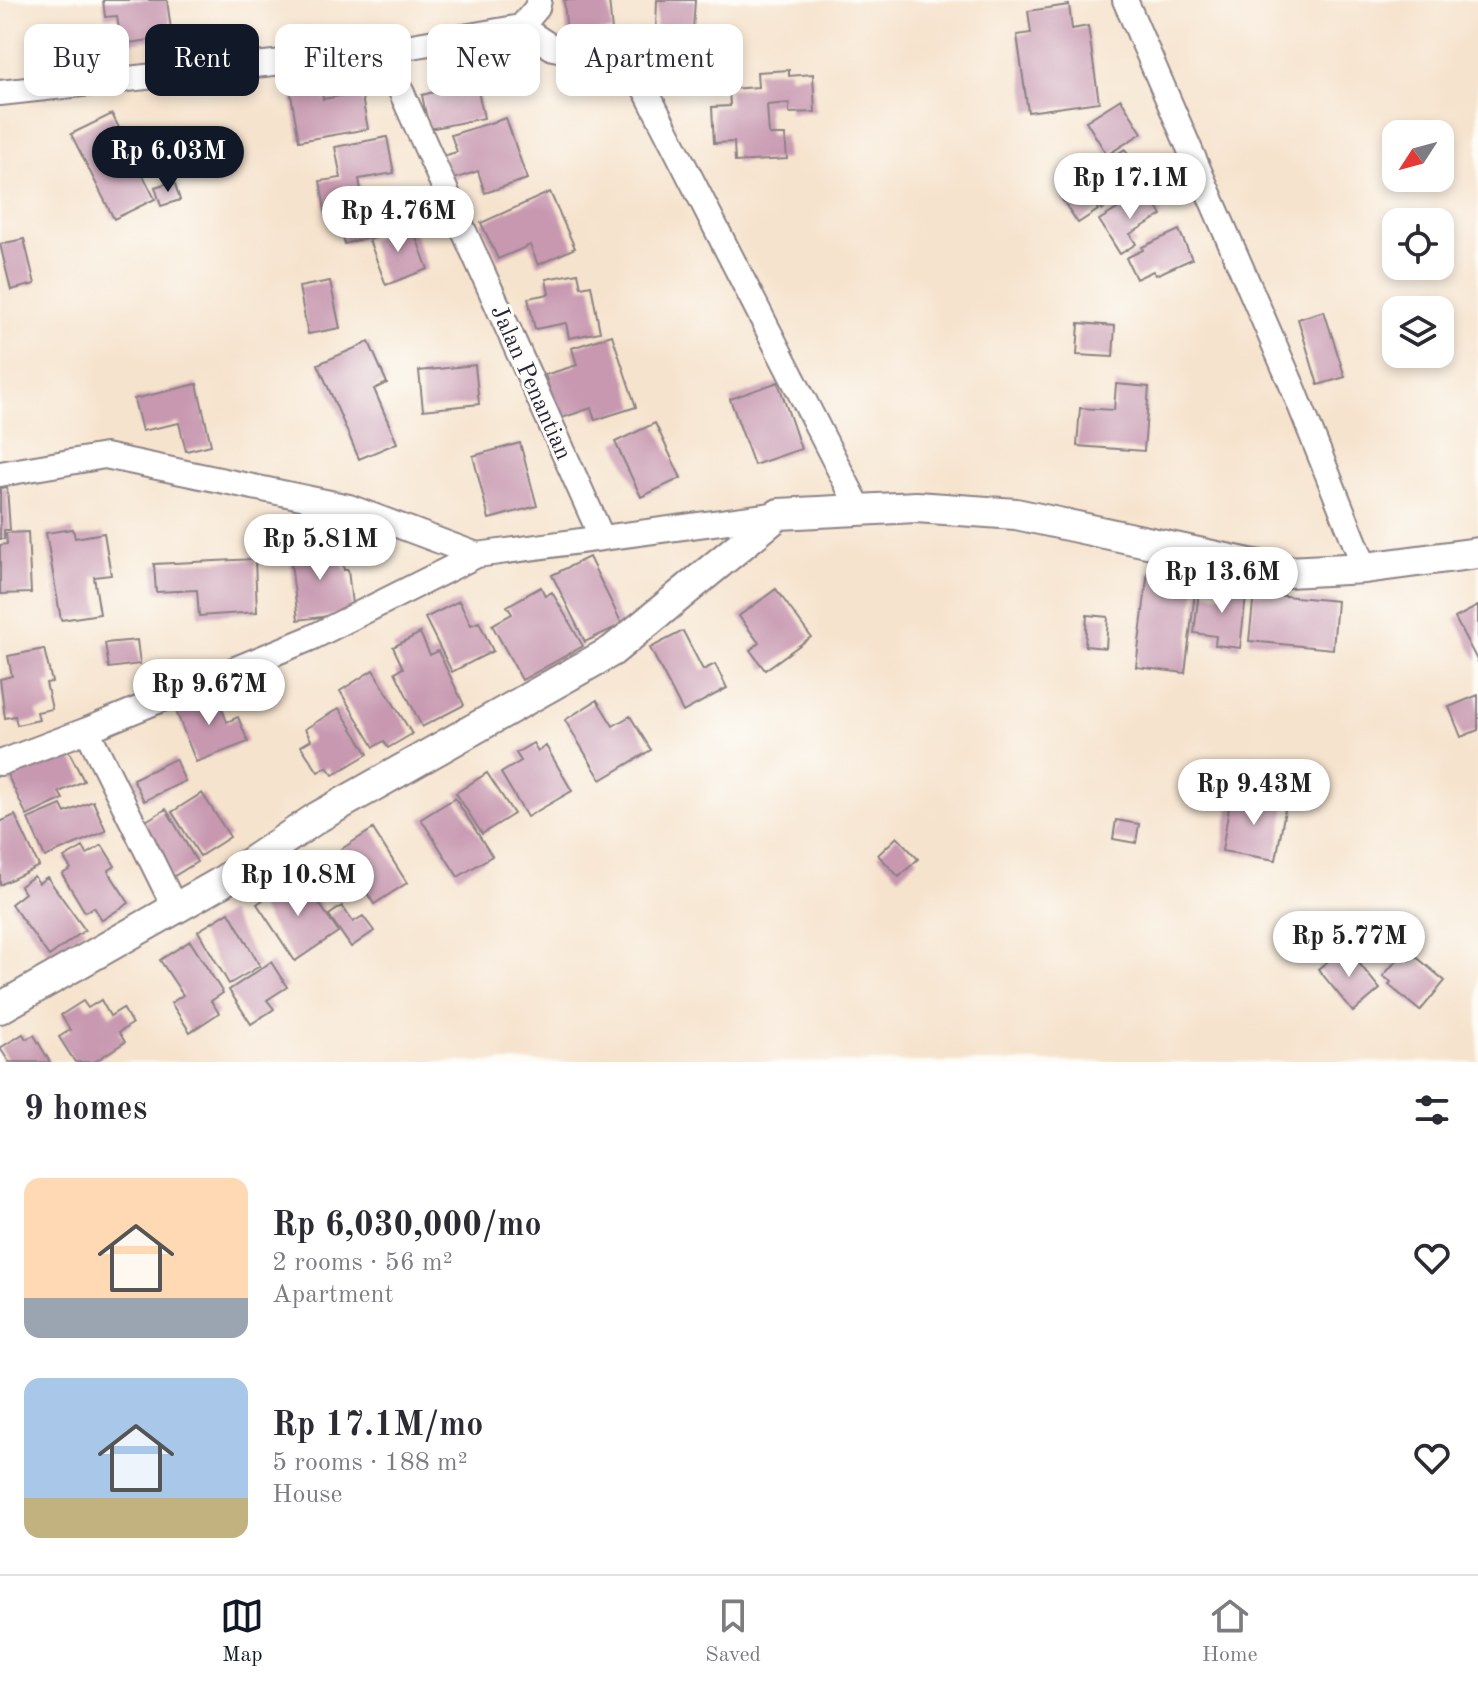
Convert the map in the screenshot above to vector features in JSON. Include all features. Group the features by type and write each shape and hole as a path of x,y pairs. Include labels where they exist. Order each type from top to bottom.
{"street":[{"path":"524,24 537,8 539,0"},
{"path":"1125,0 1294,390 1365,568"},
{"path":"540,39 553,48 578,53 610,50 625,60 646,91 860,510"},
{"path":"0,93 275,63"},
{"name":"Jalan Penantian","path":"403,96 602,538"},
{"path":"0,474 105,456 349,507 477,555"},
{"path":"0,763 311,638 477,555 779,514 916,507 1016,514 1287,572 1475,560"},
{"path":"0,1008 220,883 318,817 612,651 779,514"},
{"path":"87,730 175,908"}],"building":[{"path":"103,0 167,0 170,24 145,24 145,41 129,43 129,24 118,24 117,16 105,17"},
{"path":"564,0 609,0 611,24 566,24"},
{"path":"657,0 695,0 693,24 656,24"},
{"path":"1069,5 1072,29 1088,26 1099,102 1028,112 1017,35 1031,33 1028,11"},
{"path":"789,70 789,76 813,74 815,112 789,113 789,103 767,105 769,135 785,135 787,159 735,162 734,142 714,143 712,107 730,106 729,96 743,96 743,88 758,87 757,72"},
{"path":"422,95 479,96 484,118 429,129"},
{"path":"291,96 323,96 323,99 362,96 368,129 299,141"},
{"path":"1121,99 1142,133 1107,155 1086,121"},
{"path":"112,114 155,199 114,219 71,134"},
{"path":"506,118 527,179 485,193 478,171 451,180 443,156 457,152 451,135"},
{"path":"387,137 394,173 359,179 364,208 326,215 320,181 341,178 335,147"},
{"path":"1125,149 1145,180 1102,210 1080,179"},
{"path":"174,181 180,200 161,206 155,187"},
{"path":"1080,183 1098,210 1078,223 1060,196"},
{"path":"1147,191 1162,215 1130,234 1136,244 1120,254 1099,220"},
{"path":"550,192 575,248 538,265 530,245 498,259 481,223"},
{"path":"364,216 371,236 345,244 338,223"},
{"path":"411,224 428,269 386,285 369,240"},
{"path":"1179,230 1192,259 1156,275 1153,271 1136,279 1126,258"},
{"path":"24,239 35,284 11,290 0,244"},
{"path":"578,273 581,287 591,285 600,332 569,338 566,323 535,329 528,298 549,294 546,279"},
{"path":"330,281 340,328 308,334 299,287"},
{"path":"1324,311 1345,377 1318,385 1298,319"},
{"path":"1079,323 1115,326 1113,357 1077,355"},
{"path":"612,335 636,407 595,420 591,408 559,419 545,375 577,365 572,348"},
{"path":"369,342 387,383 374,389 397,443 359,459 318,364"},
{"path":"475,365 479,404 423,410 419,371"},
{"path":"778,382 801,449 754,465 730,399"},
{"path":"197,384 211,445 186,451 179,423 142,431 134,399"},
{"path":"1116,384 1149,387 1144,451 1077,446 1080,408 1114,410"},
{"path":"655,423 681,478 641,497 615,442"},
{"path":"520,443 537,506 489,519 473,456"},
{"path":"7,487 10,530 4,530 4,539 0,539 0,488"},
{"path":"73,529 75,538 104,533 111,575 94,577 100,614 61,620 46,533"},
{"path":"28,532 31,593 0,594 0,545 7,544 6,533"},
{"path":"328,542 331,559 342,558 344,570 348,570 353,613 298,620 289,547"},
{"path":"589,557 622,624 585,642 552,575"},
{"path":"255,559 257,612 199,616 197,590 156,592 154,564"},
{"path":"1148,571 1197,577 1185,673 1136,667"},
{"path":"1222,585 1247,588 1240,648 1215,645 1216,636 1194,633 1199,591 1220,594"},
{"path":"541,587 545,596 552,592 583,646 522,680 492,625 512,614 507,606"},
{"path":"776,589 811,637 765,670 750,650 759,643 739,616"},
{"path":"1254,593 1337,601 1333,649 1249,641"},
{"path":"459,601 471,625 479,622 493,651 452,672 425,618"},
{"path":"1478,606 1478,662 1455,618"},
{"path":"1087,615 1108,617 1106,648 1085,646"},
{"path":"683,631 703,670 715,664 727,688 683,712 650,648"},
{"path":"420,633 430,655 438,651 464,705 422,727 395,672 403,668 393,647"},
{"path":"137,640 140,664 109,668 105,643"},
{"path":"44,649 52,682 46,683 52,709 37,712 39,720 17,725 15,716 5,718 0,679 12,676 8,656"},
{"path":"373,670 412,734 388,748 384,741 374,747 340,691"},
{"path":"215,690 227,722 238,717 248,742 196,762 174,706"},
{"path":"1478,695 1478,730 1461,737 1449,707"},
{"path":"597,700 613,726 630,716 651,750 601,780 565,720"},
{"path":"339,708 368,754 333,775 327,767 318,772 301,746 311,740 305,729"},
{"path":"64,742 84,781 59,792 63,799 27,816 5,770"},
{"path":"533,743 538,751 546,746 572,791 527,817 501,773 521,761 516,753"},
{"path":"175,759 185,781 144,801 133,779"},
{"path":"487,773 514,814 482,834 456,793"},
{"path":"202,793 230,837 200,856 172,812"},
{"path":"1231,795 1286,804 1276,860 1222,851"},
{"path":"455,798 492,856 458,877 421,819"},
{"path":"93,801 106,831 45,857 28,819 61,805 65,813"},
{"path":"166,809 197,862 171,878 139,825"},
{"path":"15,815 39,866 0,885 0,822"},
{"path":"1116,820 1139,824 1136,843 1113,839"},
{"path":"373,829 407,883 374,904 340,850"},
{"path":"897,837 918,859 899,877 878,855"},
{"path":"102,845 115,866 108,871 129,903 102,920 94,907 85,912 62,874 71,869 64,858 83,847 87,854"},
{"path":"300,874 338,932 295,961 257,904"},
{"path":"34,876 39,883 47,877 85,930 49,956 11,904 25,893 20,886"},
{"path":"342,906 353,922 363,916 374,931 351,947 329,915"},
{"path":"229,912 260,966 229,984 198,931"},
{"path":"190,941 223,993 211,1001 219,1013 190,1032 171,1003 183,995 160,960"},
{"path":"1346,947 1380,989 1353,1012 1318,969"},
{"path":"1402,954 1410,960 1414,955 1445,981 1420,1011 1389,985 1391,982 1383,976"},
{"path":"271,962 287,987 267,1000 274,1009 251,1024 229,990"},
{"path":"101,1000 110,1016 123,1008 132,1024 119,1032 125,1042 94,1062 75,1062 59,1037 70,1030 61,1015 83,1001 88,1008"},
{"path":"23,1034 26,1039 34,1035 50,1062 9,1062 0,1048"}]}
